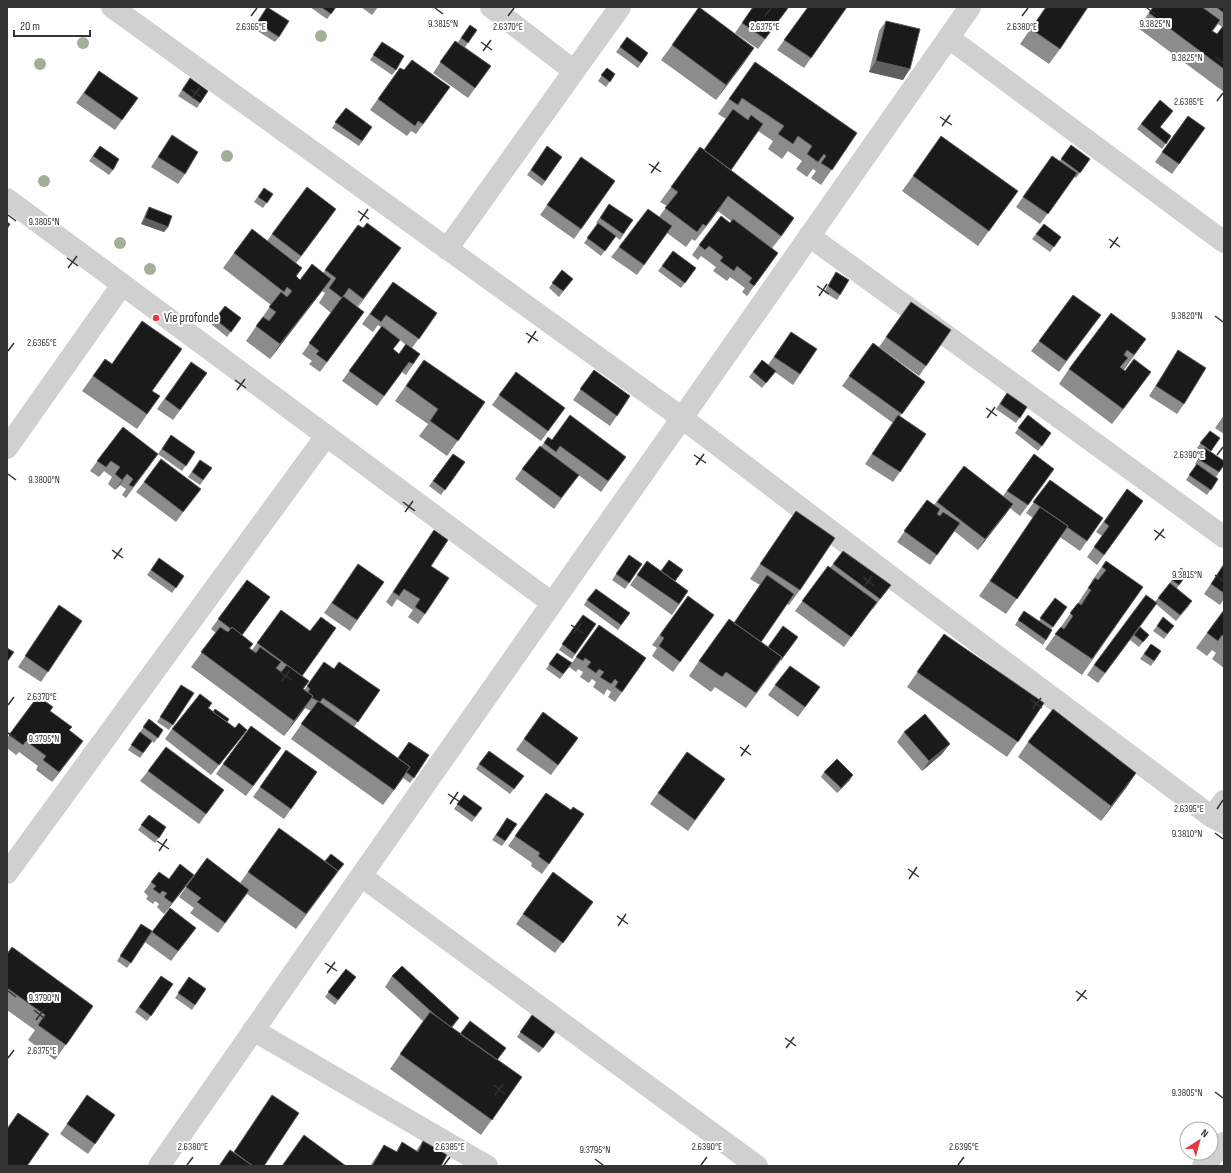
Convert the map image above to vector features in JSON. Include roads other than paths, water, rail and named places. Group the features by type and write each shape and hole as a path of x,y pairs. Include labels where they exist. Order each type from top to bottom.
{"street":[{"path":"112,7 682,418 911,592 1220,814"},
{"path":"491,7 574,71"},
{"path":"447,249 620,7"},
{"path":"159,1166 970,7"},
{"path":"949,38 1224,242"},
{"path":"7,200 552,603"},
{"path":"809,236 1224,537"},
{"path":"7,448 122,285"},
{"path":"7,873 326,436"},
{"path":"361,876 757,1166"},
{"path":"253,1030 487,1166"},
{"path":"1204,1166 1224,1143"}],"place":[{"name":"Vie profonde","path":"156,318"}]}
